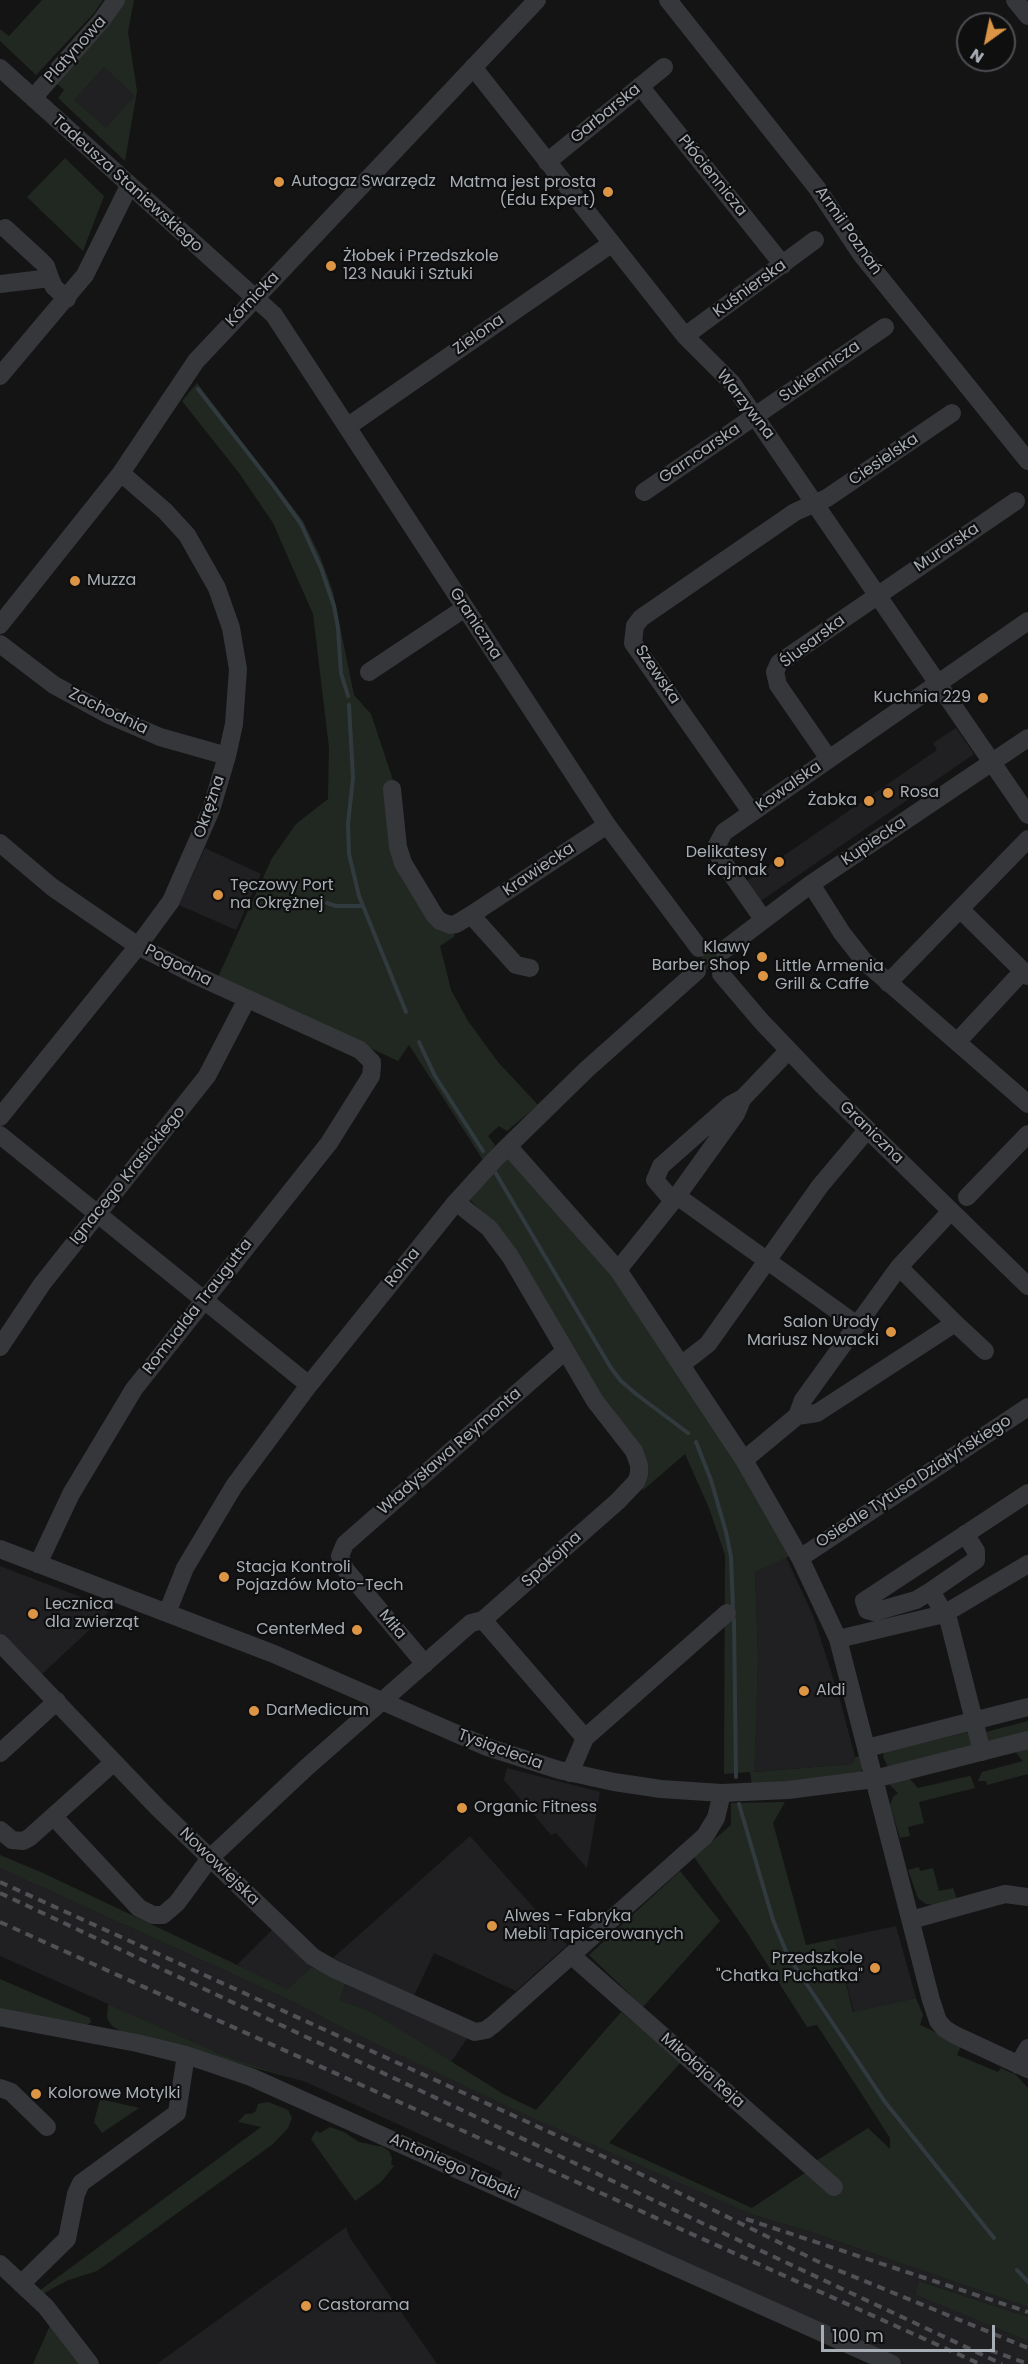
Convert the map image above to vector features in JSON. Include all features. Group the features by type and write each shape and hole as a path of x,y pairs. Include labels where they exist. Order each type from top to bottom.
{"street":[{"name":"Platynowa","path":"33,98 102,21 116,0"},
{"name":"Kórnicka","path":"0,625 121,473 189,369 537,0"},
{"name":"Armii Poznań","path":"668,0 818,188 861,254 1028,461"},
{"path":"1016,0 1028,16"},
{"name":"Garbarska","path":"547,162 664,66"},
{"name":"Warzywna","path":"473,67 685,336 732,383 1028,815"},
{"name":"Tadeusza Staniewskiego","path":"0,68 255,298"},
{"name":"Płóciennicza","path":"640,86 783,265"},
{"path":"0,376 85,275 129,186"},
{"path":"5,228 46,266 54,287 67,299"},
{"name":"Kuśnierska","path":"685,336 815,240"},
{"name":"Zielona","path":"347,427 611,244"},
{"path":"0,284 50,278"},
{"name":"Graniczna","path":"255,298 274,315 608,825 699,948"},
{"name":"Sukiennicza","path":"756,416 885,327"},
{"name":"Ciesielska","path":"815,503 827,498 952,414"},
{"name":"Garncarska","path":"644,492 756,416"},
{"name":"Okrężna","path":"0,1117 138,946 171,901 197,846 227,756 238,685 234,646 226,610 209,570 187,535 165,511 121,473"},
{"name":"Murarska","path":"878,595 1016,501"},
{"name":"Szewska","path":"752,813 633,643 633,632 641,618 795,512 815,503"},
{"name":"Ślusarska","path":"829,759 778,685 775,672 783,659 878,595"},
{"path":"369,672 465,608"},
{"name":"Kowalska","path":"763,919 719,856 716,848 717,842 724,832 1028,621"},
{"name":"Zachodnia","path":"0,644 54,685 84,702 141,729 188,746 227,756"},
{"name":"Kupiecka","path":"724,950 812,884 1028,738"},
{"name":"Krawiecka","path":"392,789 398,847 403,863 429,907 440,921 446,924 456,924 471,915 608,825"},
{"path":"888,983 1028,840"},
{"name":"Pogodna","path":"4,854 138,946 360,1050 372,1062"},
{"path":"812,884 851,945 888,983 1026,1098"},
{"path":"957,1042 1026,973 960,909"},
{"path":"471,915 516,965 530,968"},
{"path":"713,943 724,950 727,964 721,974 710,977 698,971 694,958 699,948 713,943"},
{"name":"Rolna","path":"167,1613 185,1568 234,1486 309,1385 456,1202 508,1146 585,1070 698,971"},
{"name":"Graniczna","path":"721,974 789,1051 1028,1286"},
{"name":"Ignacego Krasickiego","path":"0,1347 42,1284 207,1076 221,1053 247,999"},
{"path":"789,1051 743,1098 730,1105 658,1172 655,1180 657,1185 675,1199 857,1325"},
{"name":"Romualda Traugutta","path":"38,1564 70,1494 112,1422 144,1375 329,1143 371,1076 372,1062"},
{"path":"618,1269 675,1199 736,1114 743,1098"},
{"path":"681,1365 708,1344 820,1186 867,1130"},
{"path":"967,1197 1028,1134"},
{"path":"0,1135 309,1385"},
{"name":"Osiedle Tytusa Działyńskiego","path":"508,1146 618,1269 744,1460 800,1558 838,1639 932,2006 938,2020 945,2029 955,2035 1023,2067"},
{"name":"Spokojna","path":"54,1817 135,1905 153,1915 163,1915 169,1911 210,1858 307,1767 471,1623 483,1620 632,1488 639,1474 638,1458 634,1451 595,1401 499,1240 478,1218 456,1202"},
{"path":"744,1460 797,1416 804,1400 899,1267 951,1211"},
{"path":"899,1267 985,1351"},
{"path":"797,1416 817,1413 955,1323"},
{"name":"Władysława Reymonta","path":"340,1556 345,1544 565,1351"},
{"name":"Osiedle Tytusa Działyńskiego","path":"800,1558 1028,1407"},
{"path":"965,1534 976,1551 976,1560 916,1600 874,1612 865,1607 866,1598 1028,1493"},
{"name":"Tysiąclecia","path":"0,1549 274,1654 487,1747 570,1773 639,1786 722,1793 788,1790 874,1779 1028,1740"},
{"name":"Miła","path":"340,1556 345,1569 425,1664"},
{"path":"838,1639 944,1614 1028,1564"},
{"path":"931,1591 949,1622 982,1752"},
{"path":"570,1773 585,1738 728,1613"},
{"path":"483,1620 585,1738"},
{"name":"Nowowiejska","path":"0,1643 210,1858 306,1951 321,1962 460,2027 480,2032 494,2024 571,1955"},
{"path":"0,1753 57,1701"},
{"path":"867,1748 1028,1707"},
{"path":"0,1830 12,1840 23,1841 54,1817 114,1762"},
{"path":"571,1955 705,1836 716,1818 722,1793"},
{"path":"911,1920 1005,1894 1028,1897"},
{"name":"Mikołaja Reja","path":"571,1955 834,2187"},
{"name":"Antoniego Tabaki","path":"0,2017 186,2055 251,2077 892,2364"},
{"path":"1023,2067 1028,2048"},
{"path":"21,2284 67,2238 80,2184 177,2114 186,2055"},
{"path":"0,2088 11,2092 47,2127"},
{"path":"0,2264 50,2311 90,2364"}],"shaded area":[{"path":"42,0 103,0 94,13 36,75 0,41 0,29 9,36"},
{"path":"122,0 134,0 128,32 137,91 125,161 58,98 64,90 53,80","holes":["104,67 135,96 106,128 74,100"]},
{"path":"104,67 136,96 106,129 74,100"},
{"path":"65,158 104,196 83,251 27,197"},
{"path":"197,383 303,521 320,556 333,592 354,695 371,714 398,795 406,852 455,936 440,946 451,990 468,1021 498,1062 538,1105 507,1131 499,1126 488,1136 495,1145 483,1160 409,1045 398,1061 218,977 272,858 296,824 328,799 329,748 313,614 273,523 239,473 182,401"},
{"path":"956,728 974,754 758,903 744,883 937,750 933,743"},
{"name":"Tęczowy Port na Okrężnej","path":"205,848 261,874 236,930 179,905"},
{"path":"707,950 715,950 721,956 721,964 715,970 707,970 701,964 701,956"},
{"path":"508,1155 585,1240 679,1369 792,1555 755,1572 758,1658 754,1772 852,1764 855,1757 862,1756 864,1767 859,1774 752,1786 750,1772 724,1774 725,1555 709,1508 685,1454 642,1491 645,1475 493,1222 470,1200"},
{"path":"786,1557 814,1618 855,1757 852,1764 753,1772 758,1658 755,1572"},
{"path":"0,1566 112,1609 41,1675 0,1635"},
{"path":"1028,1721 1028,1733 988,1741 986,1732"},
{"path":"968,1732 975,1740 969,1748 888,1767 883,1757 884,1752"},
{"path":"1028,1747 1028,1774 987,1785 986,1781 978,1781 982,1772 1023,1761 1014,1750"},
{"path":"507,1768 600,1792 587,1868 556,1833 551,1835 504,1780"},
{"path":"969,1776 975,1788 919,1802 924,1823 908,1827 910,1836 900,1838 890,1805 893,1797 898,1793 889,1784 909,1778 918,1788"},
{"path":"785,1802 773,1823 806,1945 835,1939 853,2012 916,1998 923,2015 920,2025 962,2044 957,2055 998,2072 1001,2068 1016,2075 1028,2088 1028,2307 811,2232 751,2214 533,2118 339,2026 296,2003 0,1868 0,1855 43,1873 288,1989 311,1967 346,1981 340,2000 372,2012 505,2095 536,2110 621,2012 681,2062 609,2143 752,2208 805,2173 819,2159 868,2128 890,2149 890,2138 817,2025 807,2027 748,1934 694,1857 731,1825 731,1803"},
{"path":"470,1836 567,1945 516,1991 434,1953 414,1996 333,1958"},
{"path":"919,1867 920,1871 933,1868 939,1891 953,1888 957,1899 934,1905 926,1904 918,1898 908,1870"},
{"path":"0,1868 751,2214 811,2232 1028,2307 1028,2317 920,2281 915,2293 1028,2341 1028,2364 904,2364 500,2180 502,2172 306,2082 225,2056 0,1956"},
{"path":"680,1871 720,1921 643,2007 589,1955"},
{"name":"Przedszkole \"Chatka Puchatka\"","path":"896,1926 916,1998 854,2012 835,1939"},
{"path":"273,1929 311,1967 288,1989 237,1965"},
{"path":"0,1979 90,2018 91,2022 87,2025 0,2009"},
{"path":"346,1981 468,2037 451,2062 372,2012 340,2000"},
{"path":"108,2004 225,2056 306,2082 120,2031 112,2026 107,2018"},
{"path":"100,2099 139,2108 102,2133 94,2122"},
{"path":"268,2102 288,2110 292,2118 288,2128 273,2144 97,2271 66,2281 41,2295 39,2291 261,2127 238,2122 245,2114 256,2111 258,2104"},
{"path":"330,2127 344,2132 359,2142 383,2147 389,2151 392,2158 391,2164 394,2166 381,2182 355,2201 311,2139 316,2131 320,2133"},
{"name":"Castorama","path":"346,2227 350,2238 437,2364 157,2364"},
{"path":"919,2281 1028,2317 1028,2341 915,2294"},
{"path":"52,2321 84,2364 33,2364"}],"waterway":[{"path":"198,389 301,524 321,568 334,606 341,673 348,696"},
{"path":"349,705 353,778 348,824 349,854 359,896 406,1012"},
{"path":"327,903 336,906 363,906"},
{"path":"419,1042 435,1076 483,1151"},
{"path":"495,1172 611,1368 621,1381 636,1394 688,1433"},
{"path":"696,1442 711,1480 726,1532 731,1557 733,1608"},
{"path":"734,1619 736,1777"},
{"path":"739,1804 773,1920 788,1956 885,2102 994,2238"},
{"path":"1017,2270 1028,2282"}],"railway":[{"path":"0,1882 622,2165 823,2264 1028,2348"},
{"path":"0,1893 1002,2364"},
{"path":"0,1922 980,2364"},
{"path":"746,2219 1028,2312"},
{"path":"990,2350 1028,2364"}],"place":[{"name":"Autogaz Swarzędz","path":"279,182"},
{"name":"Matma jest prosta (Edu Expert)","path":"608,192"},
{"name":"Żłobek i Przedszkole 123 Nauki i Sztuki","path":"331,266"},
{"name":"Muzza","path":"75,581"},
{"name":"Kuchnia 229","path":"983,698"},
{"name":"Rosa","path":"888,793"},
{"name":"Żabka","path":"869,801"},
{"name":"Delikatesy Kajmak","path":"779,862"},
{"name":"Tęczowy Port na Okrężnej","path":"218,895"},
{"name":"Klawy Barber Shop","path":"762,957"},
{"name":"Little Armenia Grill & Caffe","path":"763,976"},
{"name":"Salon Urody Mariusz Nowacki","path":"891,1332"},
{"name":"Stacja Kontroli Pojazdów Moto-Tech","path":"224,1577"},
{"name":"Lecznica dla zwierząt","path":"33,1614"},
{"name":"CenterMed","path":"357,1630"},
{"name":"Aldi","path":"804,1691"},
{"name":"DarMedicum","path":"254,1711"},
{"name":"Organic Fitness","path":"462,1808"},
{"name":"Alwes - Fabryka Mebli Tapicerowanych","path":"492,1926"},
{"name":"Przedszkole \"Chatka Puchatka\"","path":"875,1968"},
{"name":"Kolorowe Motylki","path":"36,2094"},
{"name":"Castorama","path":"306,2306"}]}
